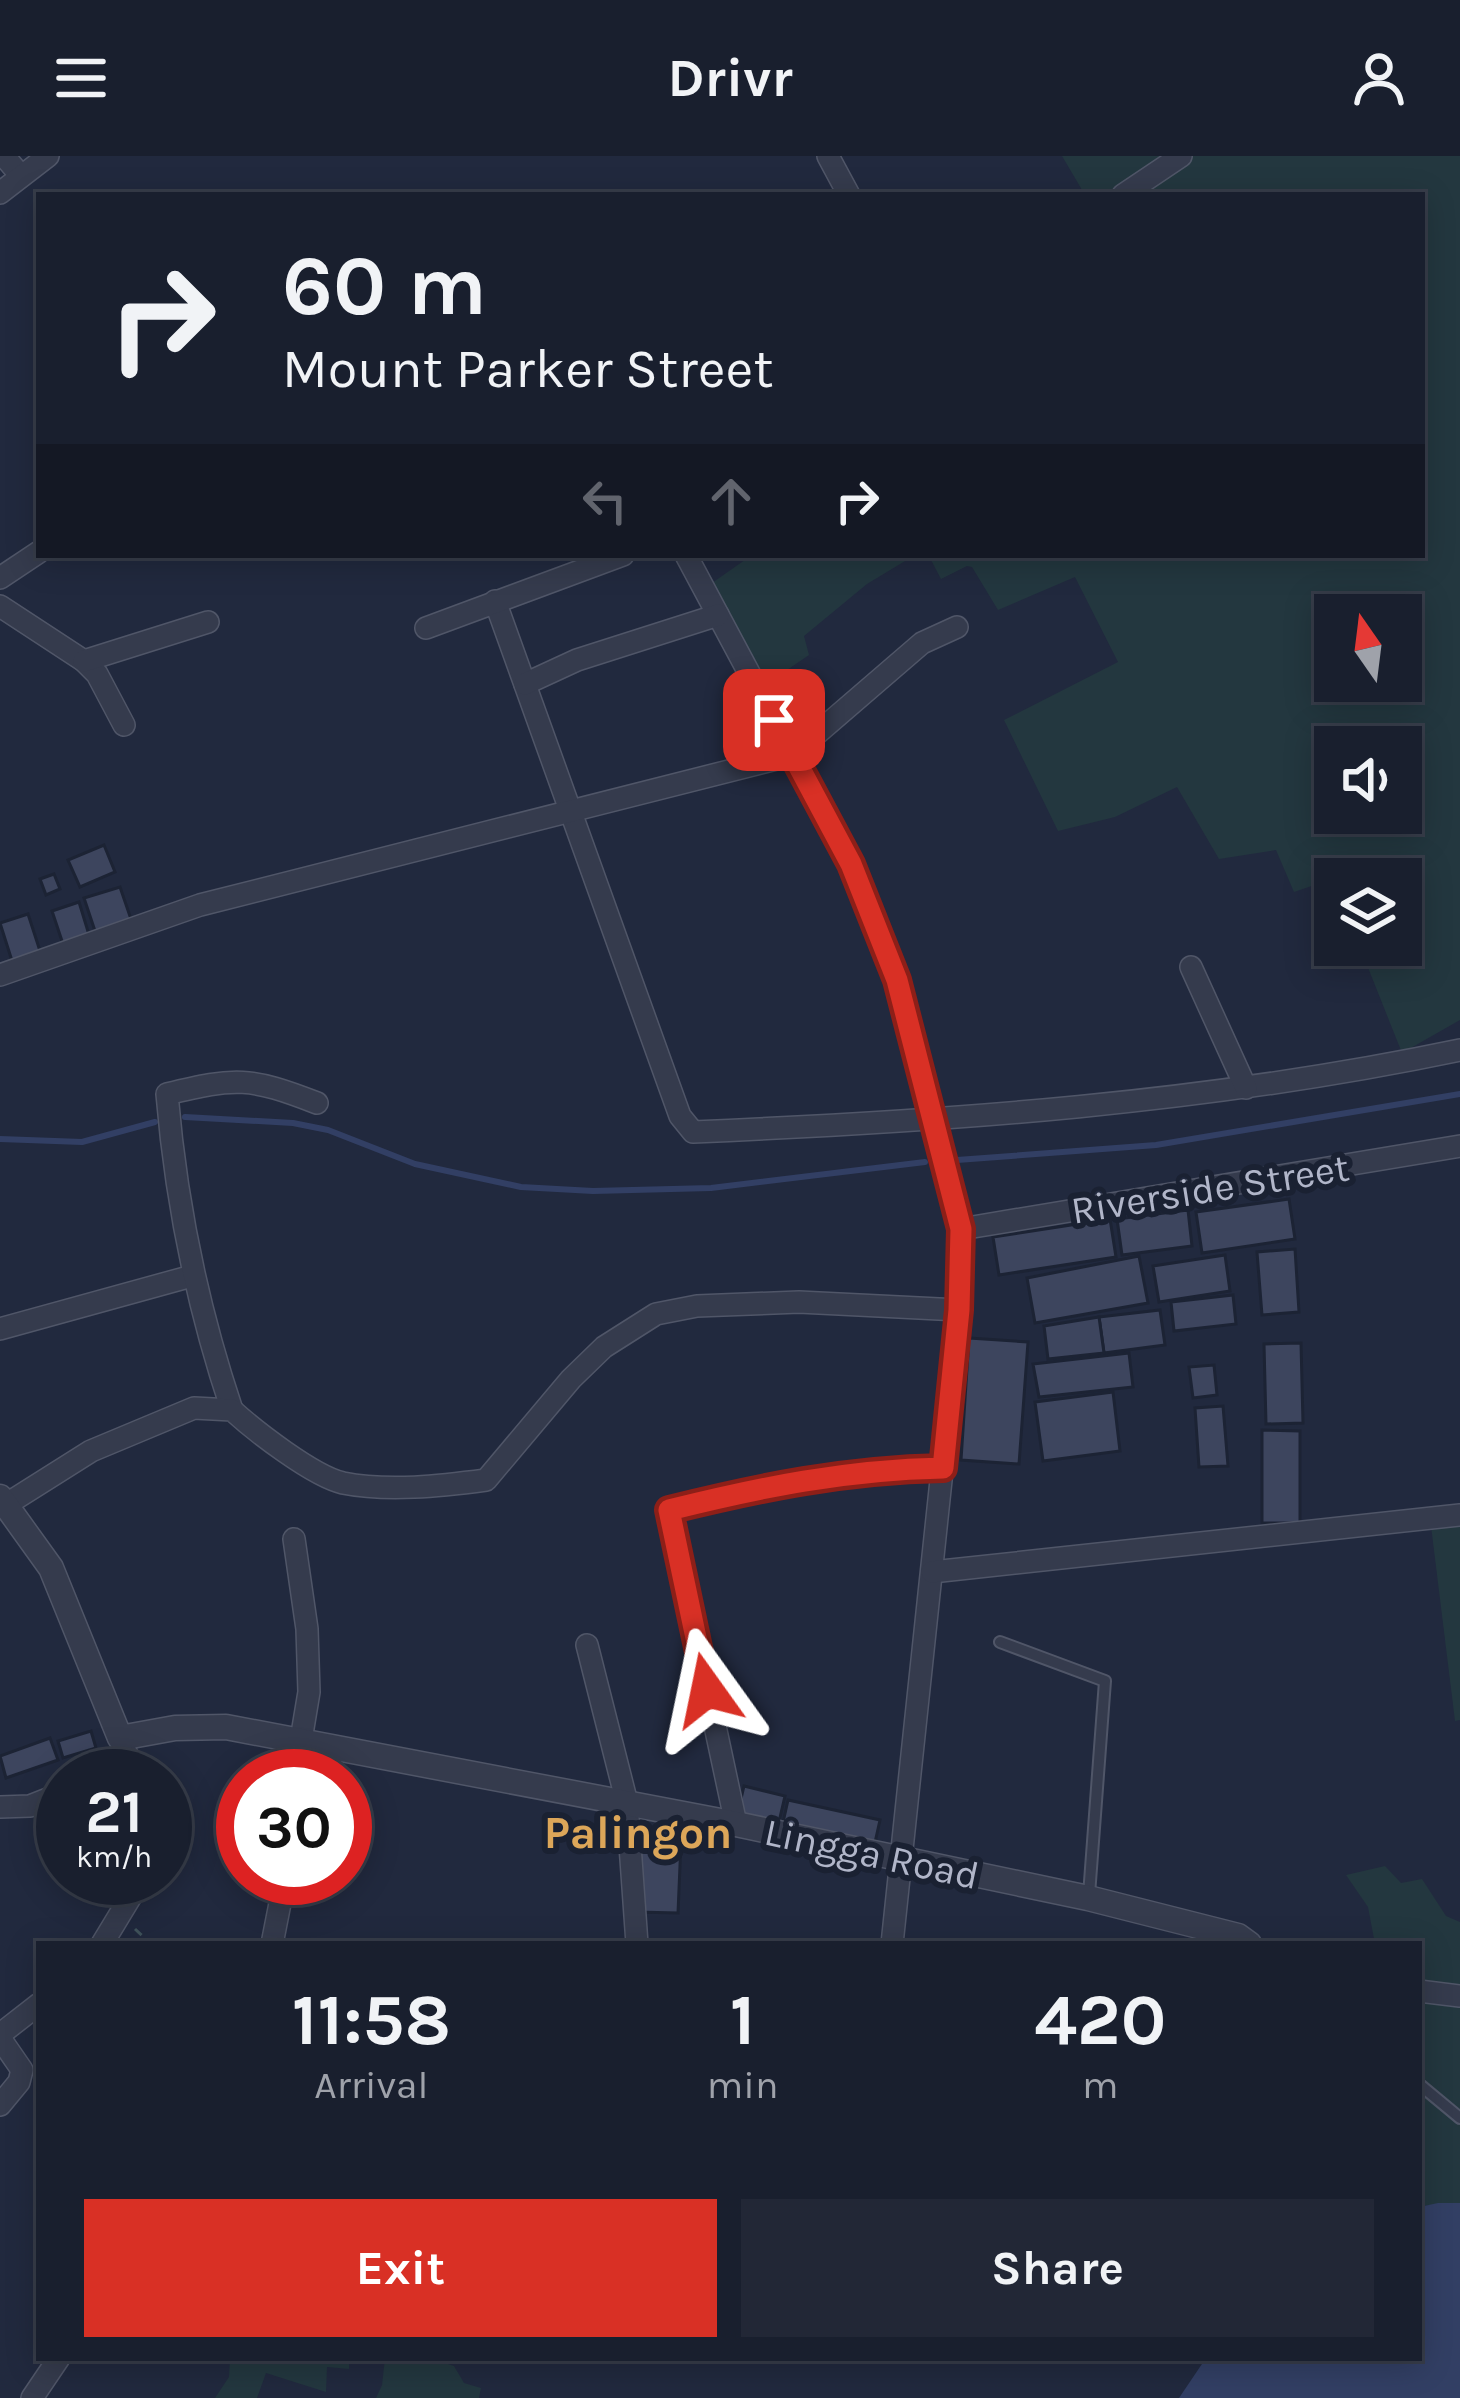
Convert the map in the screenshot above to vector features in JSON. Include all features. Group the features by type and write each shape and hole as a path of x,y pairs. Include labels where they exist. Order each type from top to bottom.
{"street":[{"path":"4,156 21,176"},
{"path":"0,193 48,156"},
{"path":"828,156 847,192"},
{"path":"1127,192 1181,156"},
{"path":"0,578 36,554"},
{"path":"426,628 614,558"},
{"path":"688,558 851,864 897,980 961,1229 959,1310 892,1941"},
{"path":"495,601 680,1116 693,1132 934,1121 1294,1083 1460,1050"},
{"path":"0,607 84,661 97,674 124,725"},
{"path":"525,684 577,660 718,615"},
{"path":"84,661 208,622"},
{"path":"0,975 200,905 792,755 922,643 957,627"},
{"path":"1190,967 1246,1088"},
{"path":"316,1102 263,1082 219,1081 167,1094 172,1158 192,1276 232,1410 268,1443 340,1483 453,1485 486,1480 587,1363 656,1314 697,1306 799,1302 959,1310"},
{"name":"Riverside Street","path":"961,1229 1460,1146"},
{"path":"0,1330 192,1276"},
{"path":"125,1749 51,1568 3,1500 91,1451 194,1408 232,1410"},
{"path":"736,1824 669,1510 815,1477 869,1469 943,1468"},
{"path":"932,1572 1460,1515"},
{"path":"294,1539 309,1692 297,1749"},
{"path":"587,1645 627,1803 637,1941"},
{"name":"Lingga Road","path":"120,1738 175,1728 226,1727 490,1774 1088,1898 1245,1941"},
{"path":"0,1807 36,1804"},
{"path":"104,1941 126,1905"},
{"path":"273,1941 280,1905"},
{"path":"1422,1991 1460,1996"},
{"path":"0,2104 20,2082 22,2070 2,2041 3,2032 36,2006"},
{"path":"32,2398 57,2361"}],"lane":[{"path":"1000,1642 1105,1681 1088,1898"},
{"path":"1422,2086 1460,2118"}],"shaded area":[{"path":"1062,156 1460,156 1460,1020 1402,1053 1367,966 1422,966 1422,858 1314,858 1314,885 1294,892 1276,850 1219,859 1177,787 1115,817 1058,831 1004,720 1118,662 1075,577 998,610 972,567 941,579 927,558 1425,558 1425,192 1083,192"},
{"path":"748,558 910,558 867,584 804,636 809,655 768,683 712,583"},
{"path":"1460,1524 1460,1720 1455,1721 1431,1526"},
{"path":"1385,1866 1401,1883 1422,1879 1446,1916 1460,1922 1460,2203 1422,2206 1422,1941 1374,1941 1368,1907 1346,1875"},
{"path":"230,2361 349,2361 349,2369 327,2367 326,2392 266,2373 257,2398 215,2398 229,2377"},
{"path":"385,2361 439,2361 454,2366 464,2383 481,2388 479,2398 376,2398"}],"water":[{"path":"1460,2203 1460,2398 1179,2398 1204,2361 1422,2361 1422,2206"}],"building":[{"path":"104,845 115,872 80,887 68,860"},
{"path":"54,874 60,889 46,895 40,879"},
{"path":"120,887 133,925 97,937 84,898"},
{"path":"79,902 90,938 64,947 52,911"},
{"path":"28,914 41,954 13,964 0,923"},
{"path":"1289,1199 1295,1239 1202,1253 1196,1212"},
{"path":"1188,1210 1192,1246 1122,1255 1117,1219"},
{"path":"1110,1219 1116,1257 999,1275 993,1237"},
{"path":"1295,1249 1299,1312 1262,1315 1257,1252"},
{"path":"1225,1255 1230,1291 1159,1302 1153,1266"},
{"path":"1139,1256 1148,1303 1035,1323 1027,1278"},
{"path":"1233,1295 1236,1324 1174,1331 1171,1302"},
{"path":"1160,1310 1165,1345 1104,1353 1099,1317"},
{"path":"1099,1317 1104,1353 1048,1359 1044,1326"},
{"path":"969,1338 1028,1342 1019,1464 961,1460"},
{"path":"1301,1343 1303,1423 1266,1424 1264,1344"},
{"path":"1129,1353 1133,1387 1039,1397 1033,1364"},
{"path":"1214,1365 1217,1395 1193,1398 1189,1367"},
{"path":"1113,1392 1120,1451 1043,1461 1035,1402"},
{"path":"1223,1406 1228,1466 1199,1467 1195,1408"},
{"path":"1262,1430 1300,1431 1300,1523 1262,1523"},
{"path":"91,1731 96,1748 60,1749 58,1741"},
{"path":"50,1738 54,1749 36,1749 36,1768 6,1778 0,1756"},
{"path":"744,1786 785,1796 778,1826 737,1816"},
{"path":"788,1800 880,1820 874,1847 782,1827"},
{"path":"635,1839 681,1842 678,1913 636,1912"}],"waterway":[{"path":"957,1160 1156,1145 1460,1094"},
{"path":"185,1117 293,1123 328,1130 415,1164 521,1187 593,1191 711,1188 925,1162"},
{"path":"0,1139 82,1142 155,1122"}],"district":[{"name":"Palingon","path":"638,1832"}],"route":[{"path":"707,1690 669,1510 815,1477 869,1469 943,1468 959,1310 961,1229 897,980 851,864 774,720"}]}
